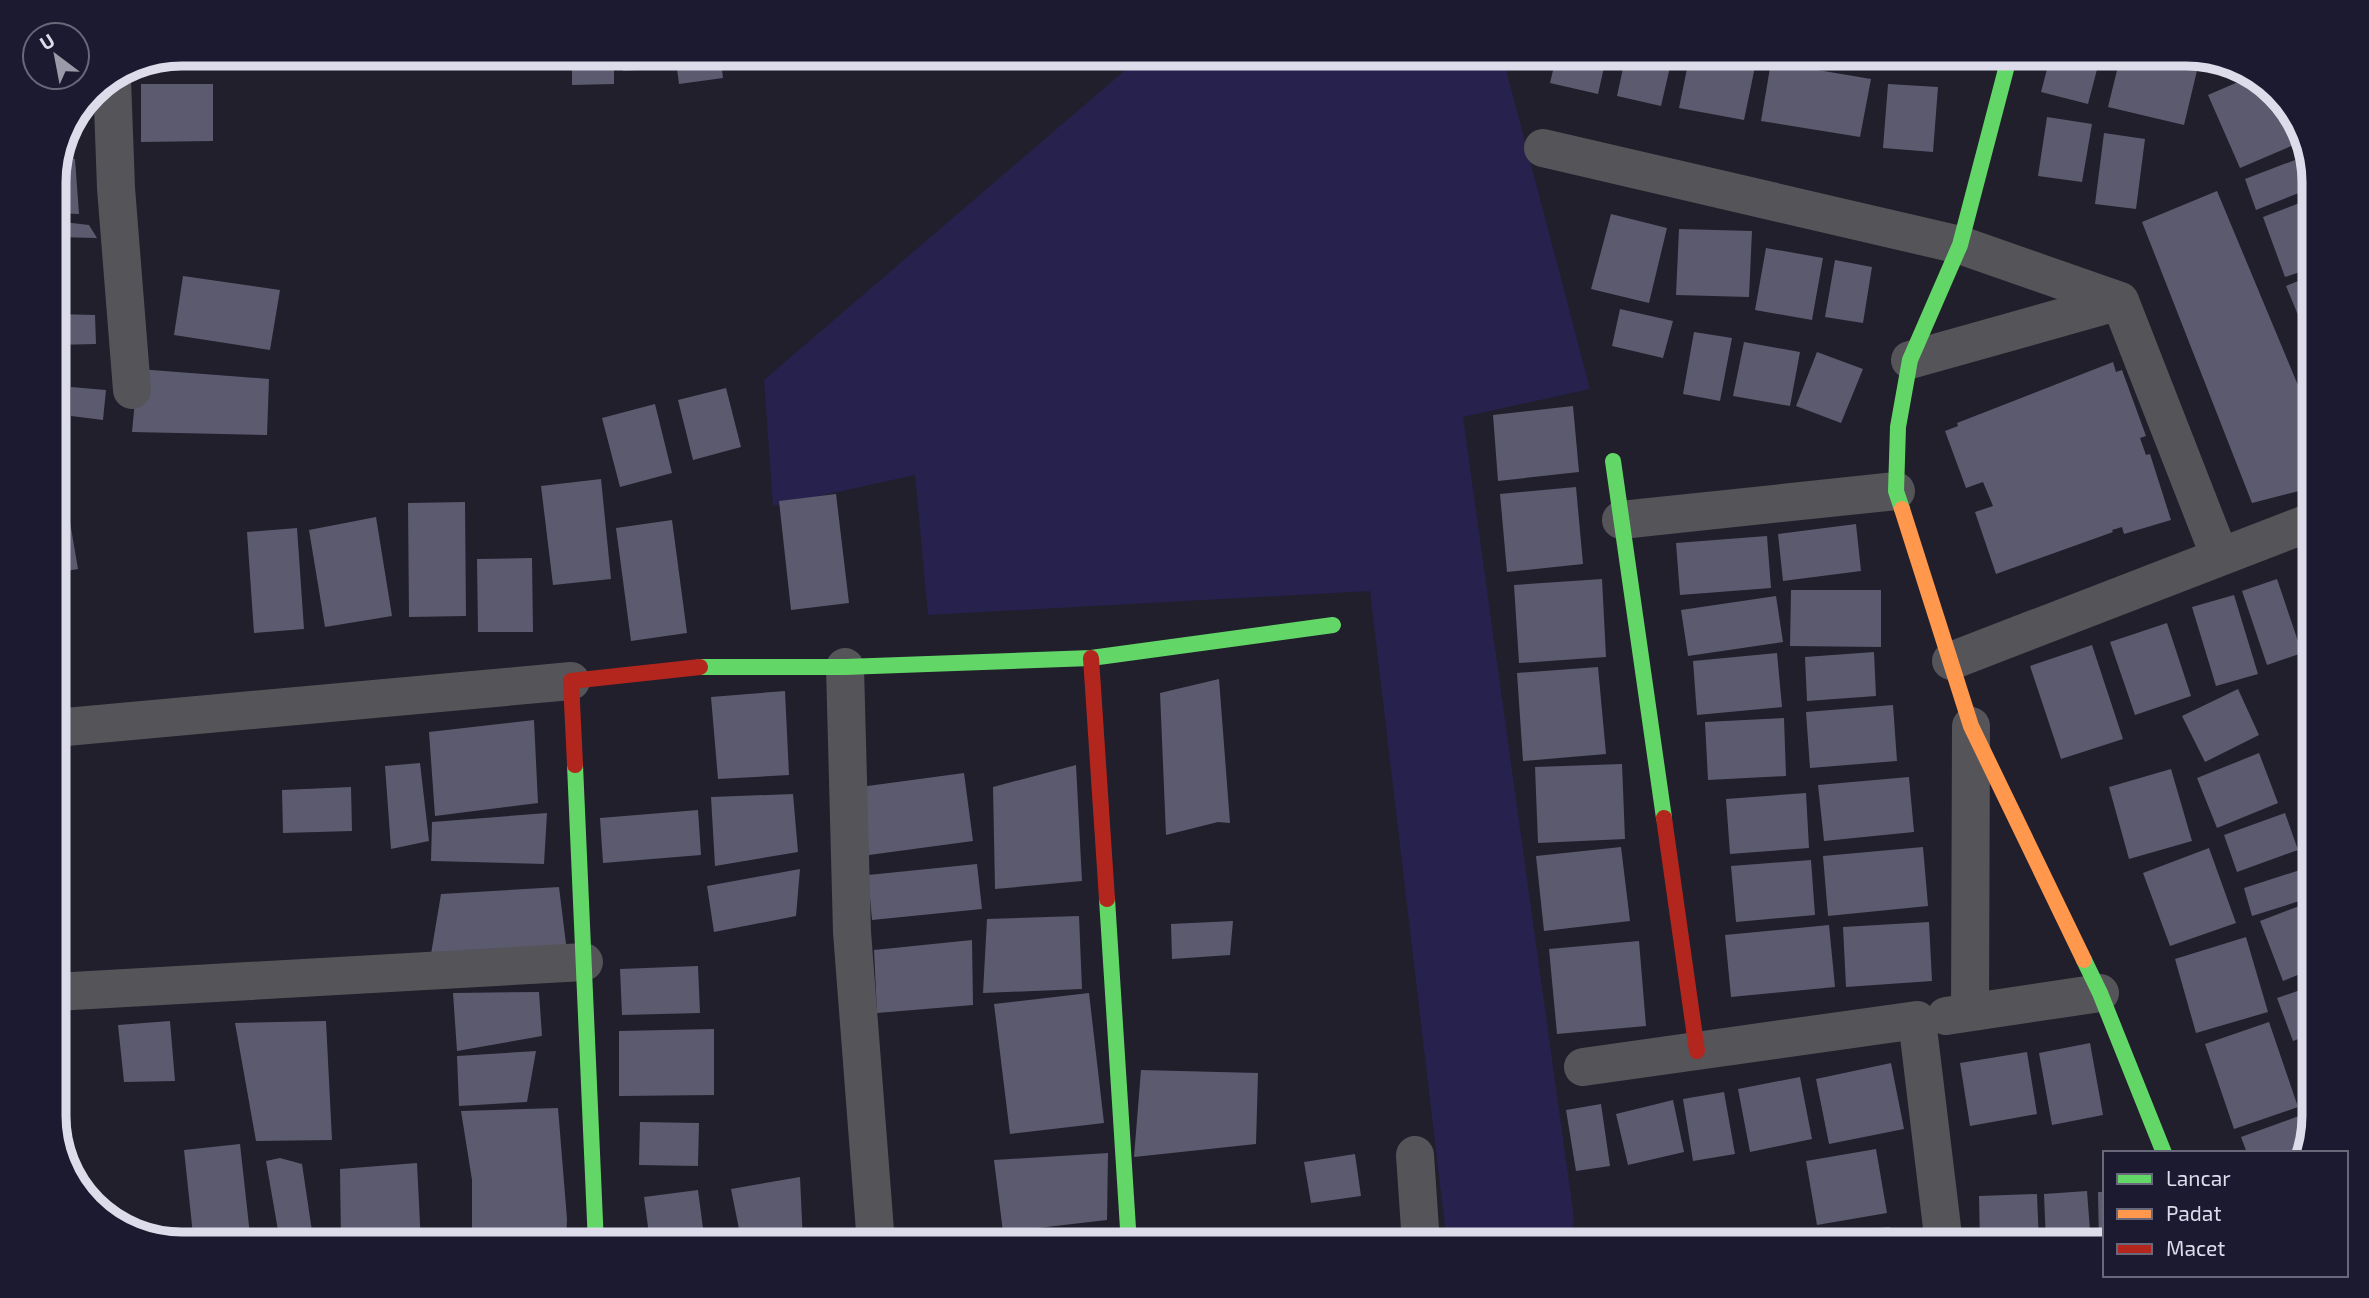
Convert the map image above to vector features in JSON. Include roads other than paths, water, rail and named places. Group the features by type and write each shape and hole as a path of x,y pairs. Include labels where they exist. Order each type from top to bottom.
{"street":[{"path":"2007,66 1960,245 1910,360 1898,427 1896,491 1972,726 2100,993 2163,1151"},
{"path":"112,91 116,188 132,390"},
{"path":"1543,148 1960,245 2120,301 2220,557"},
{"path":"1910,360 2120,301"},
{"path":"1613,461 1697,1051"},
{"path":"1621,520 1896,491"},
{"path":"1951,662 2302,526"},
{"path":"67,727 699,667 845,667 1091,658 1333,625"},
{"path":"1091,658 1128,1232"},
{"path":"845,667 852,932 875,1232"},
{"path":"571,681 595,1232"},
{"path":"1970,1012 1972,726"},
{"path":"67,991 584,962"},
{"path":"1583,1067 2100,993"},
{"path":"1917,1020 1943,1232"},
{"path":"1415,1155 1420,1232"}]}
